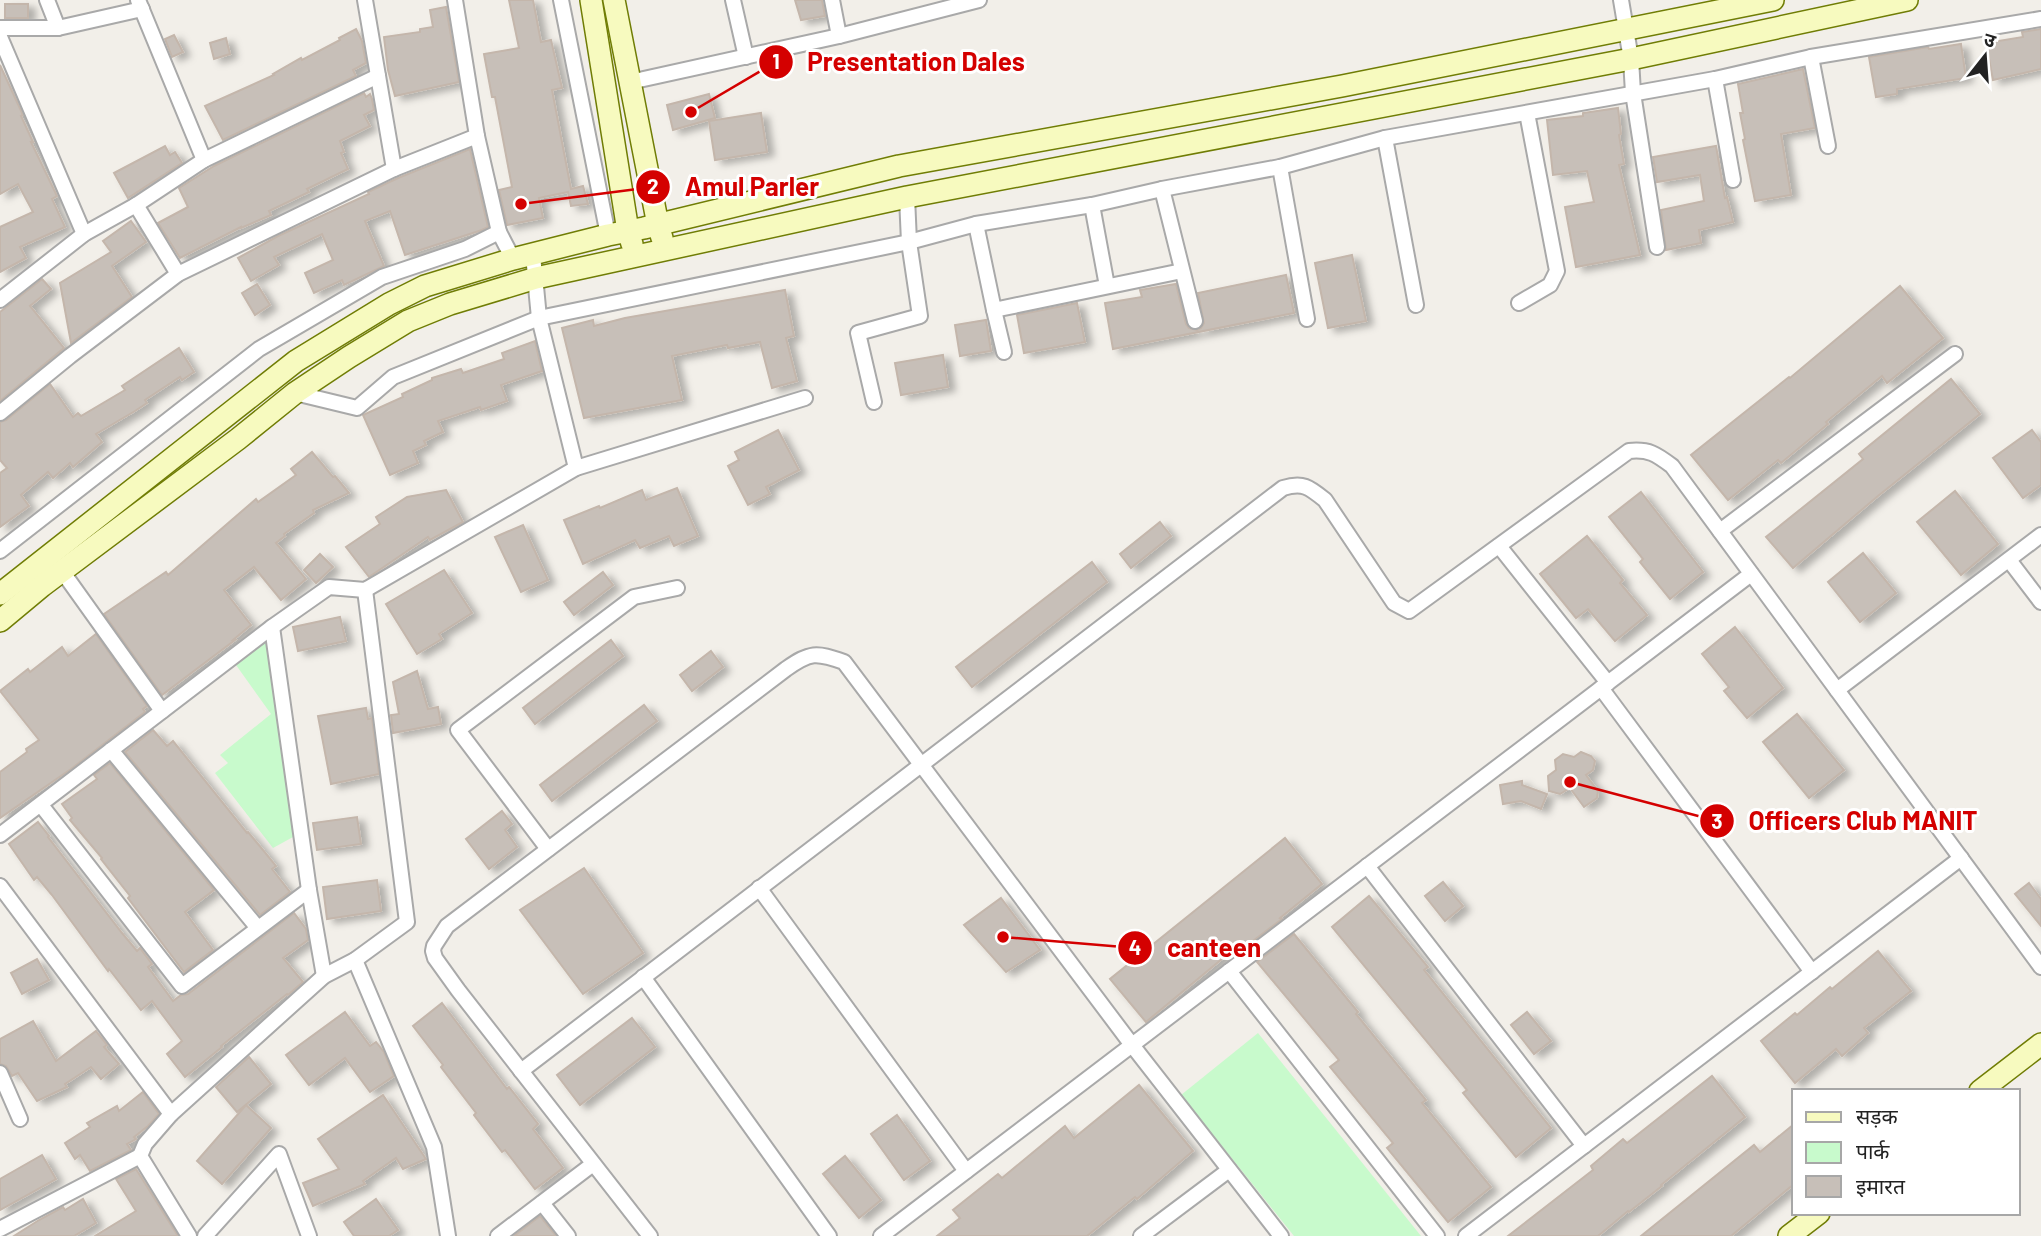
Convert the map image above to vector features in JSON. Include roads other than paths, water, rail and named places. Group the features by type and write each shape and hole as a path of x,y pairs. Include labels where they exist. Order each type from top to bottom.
{"main road":[{"path":"591,0 618,233 635,256"},
{"path":"614,0 658,225 666,249"},
{"path":"0,594 296,361 389,304 425,286 523,257 899,166 1342,86 1773,0"},
{"path":"0,621 62,571 239,439 295,393 349,356 408,321 450,303 536,278 907,197 1631,59 1907,0"},
{"path":"1983,1089 2041,1044"},
{"path":"1789,1236 1816,1215"}],"street":[{"path":"47,0 58,28"},
{"path":"365,0 394,169"},
{"path":"455,0 477,136 499,232 523,257 536,278 539,318 576,468"},
{"path":"561,0 618,233"},
{"path":"733,0 746,57"},
{"path":"832,0 839,36"},
{"path":"630,82 839,36 979,0"},
{"path":"1621,0 1657,247"},
{"path":"0,28 58,28 140,5 204,160"},
{"path":"295,393 357,408 393,377 539,318 909,242 976,224 1092,205 1280,167 1385,138 1715,79 1811,57 2041,19"},
{"path":"0,37 84,234"},
{"path":"1811,57 1828,146"},
{"path":"0,299 84,234 136,205 204,160 378,76"},
{"path":"1715,79 1733,180"},
{"path":"1520,303 1550,285 1557,271 1527,113"},
{"path":"0,413 178,274 394,169 477,136"},
{"path":"1385,138 1416,306"},
{"path":"1280,167 1307,319"},
{"path":"1162,189 1195,321"},
{"path":"874,402 858,333 920,316 909,242 907,197"},
{"path":"136,205 178,274"},
{"path":"1092,205 1107,286"},
{"path":"976,224 1004,352"},
{"path":"0,551 259,349 383,277 465,249 499,232"},
{"path":"994,310 1182,271"},
{"path":"1720,531 1955,354"},
{"path":"0,835 272,626 329,587 365,590 576,468 805,398"},
{"path":"521,1071 1283,488 1298,484 1325,500 1394,603 1409,611 1629,451 1642,450 1654,453 1672,466 2041,967"},
{"path":"1837,690 2041,535"},
{"path":"1499,546 1812,972"},
{"path":"2009,559 2041,602"},
{"path":"62,571 162,711"},
{"path":"881,1236 1751,574"},
{"path":"548,849 458,730 634,597 677,588"},
{"path":"0,1228 140,1156 145,1144 171,1114 324,976 355,960 407,922 365,590"},
{"path":"272,626 309,890 324,976"},
{"path":"650,1236 457,990 435,958 434,946 447,926 548,849 804,657 823,654 844,662 1132,1045 1281,1236"},
{"path":"111,750 257,927"},
{"path":"41,805 182,986 309,890"},
{"path":"1466,1236 1961,859"},
{"path":"1367,866 1584,1146"},
{"path":"0,886 171,1114"},
{"path":"759,888 966,1171"},
{"path":"355,960 434,1147 448,1236"},
{"path":"1229,971 1437,1236"},
{"path":"643,977 830,1236"},
{"path":"0,1073 20,1119"},
{"path":"205,1236 279,1154 309,1236"},
{"path":"140,1156 188,1236"},
{"path":"498,1236 593,1164"},
{"path":"1141,1236 1229,1170"},
{"path":"542,1203 568,1236"}],"place":[{"name":"Presentation Dales","path":"691,112"},
{"name":"Amul Parler","path":"521,204"},
{"name":"Officers Club MANIT","path":"1570,782"},
{"name":"canteen","path":"1003,937"}]}
